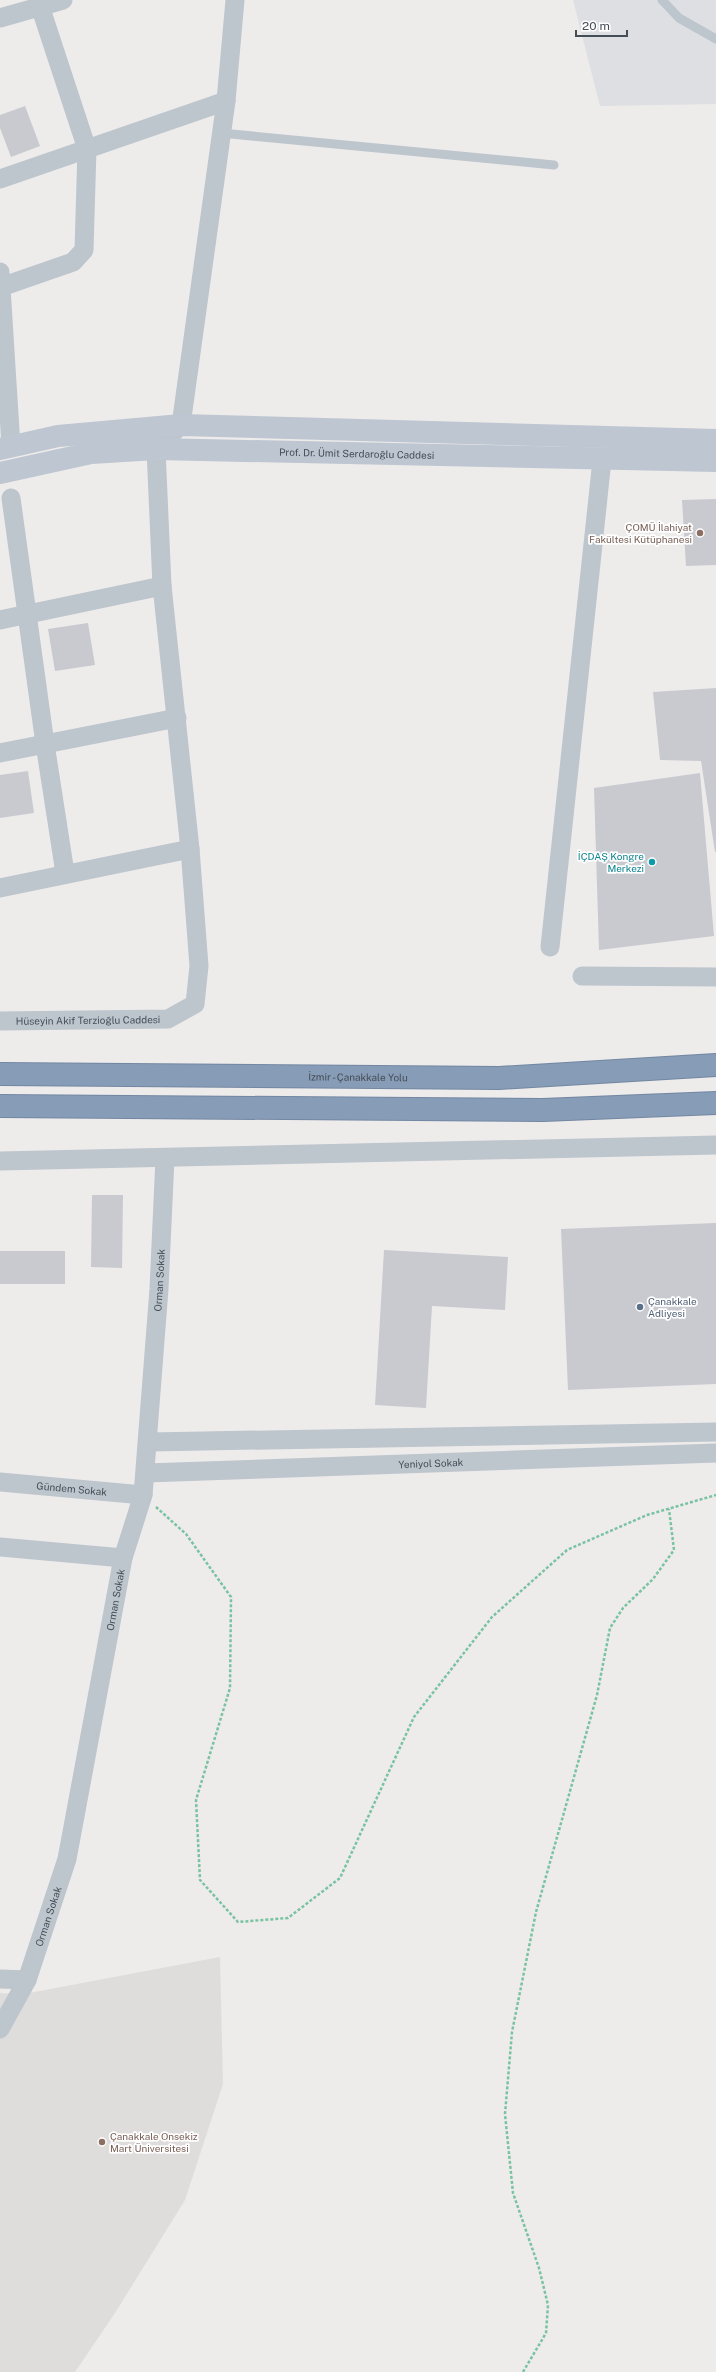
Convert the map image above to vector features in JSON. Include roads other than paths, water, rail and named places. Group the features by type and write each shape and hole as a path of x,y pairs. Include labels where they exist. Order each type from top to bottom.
{"highway":[{"name":"İzmir - Çanakkale Yolu","path":"0,1074 499,1078 716,1065"},
{"path":"0,1106 542,1110 716,1103"}],"street":[{"path":"0,18 39,4 63,0"},
{"path":"0,888 65,873 190,848 162,586 156,449 181,425 226,101 235,0"},
{"path":"39,4 87,149 84,250 73,262 0,280 6,448 58,436 181,425 716,440"},
{"path":"0,179 226,101"},
{"name":"Prof. Dr. Ümit Serdaroğlu Caddesi","path":"0,473 91,453 156,449 602,460 716,461"},
{"path":"550,947 602,460"},
{"path":"11,498 45,744 65,873"},
{"path":"0,620 162,586"},
{"path":"0,753 177,718"},
{"name":"Hüseyin Akif Terzioğlu Caddesi","path":"0,1021 168,1020 195,1004 199,966 190,848"},
{"path":"582,976 716,977"},
{"path":"0,1161 716,1145"},
{"name":"Orman Sokak","path":"0,2029 26,1980 67,1860 123,1558 143,1495 149,1442 160,1289 165,1158"},
{"path":"149,1442 716,1432"},
{"name":"Yeniyol Sokak","path":"146,1473 716,1453"},
{"name":"Gündem Sokak","path":"0,1482 143,1495"},
{"path":"0,1547 123,1558"},
{"path":"0,1980 26,1980"}],"lane":[{"path":"662,0 679,18 716,39"},
{"path":"221,133 554,165"}],"place":[{"name":"ÇOMÜ İlahiyat Fakültesi Kütüphanesi","path":"700,533"},
{"name":"İÇDAŞ Kongre Merkezi","path":"652,862"},
{"name":"Çanakkale Adliyesi","path":"640,1307"},
{"name":"Çanakkale Onsekiz Mart Üniversitesi","path":"102,2142"}]}
